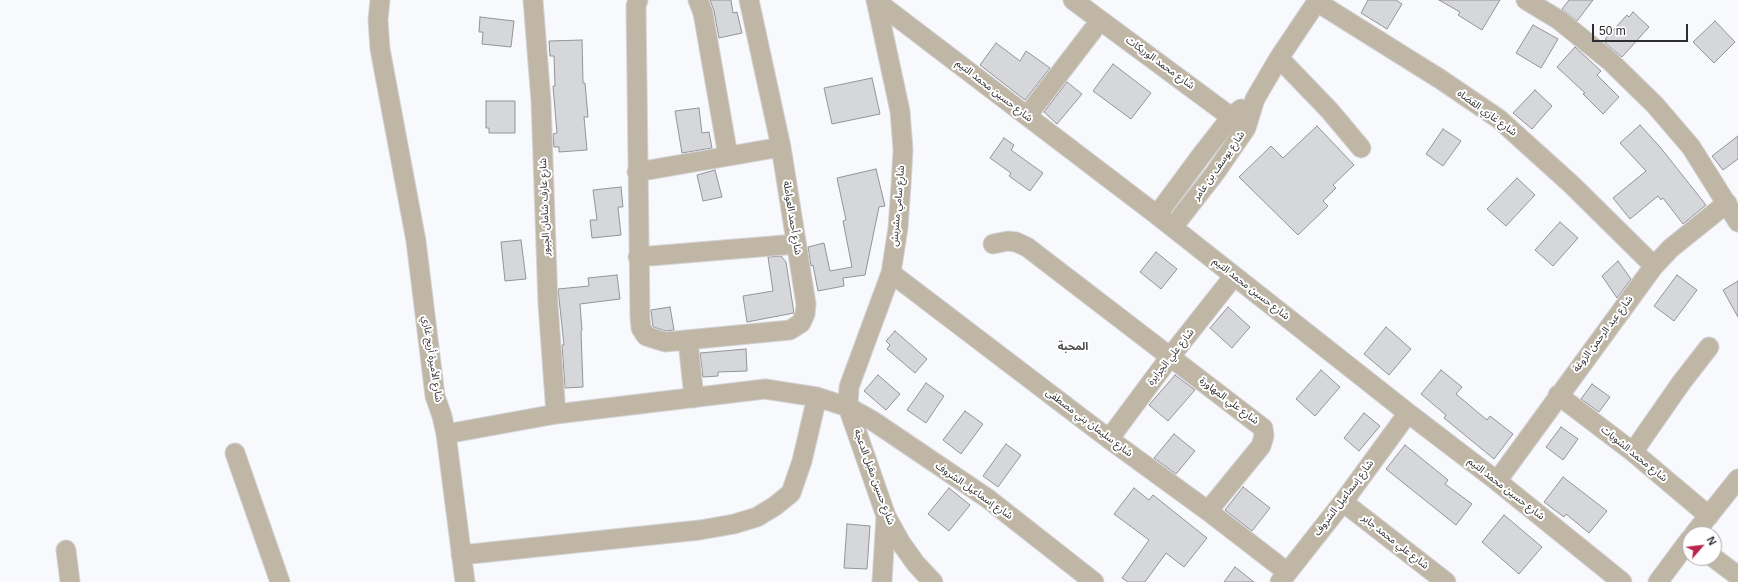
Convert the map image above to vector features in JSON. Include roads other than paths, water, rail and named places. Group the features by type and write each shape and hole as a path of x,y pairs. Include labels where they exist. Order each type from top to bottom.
{"street":[{"name":"شارع الأميرة أريج غازي","path":"380,0 378,20 380,49 416,241 436,396 446,434 465,582"},
{"name":"شارع عارف شامان الجبور","path":"533,0 541,101 548,304 556,414"},
{"name":"شارع أحمد العواملة","path":"638,0 636,6 637,172 640,317 642,328 646,336 665,342 688,341 790,330 800,323 805,314 806,304 781,147 749,0"},
{"path":"698,0 703,13 728,156"},
{"path":"1526,0 1559,20 1604,57 1655,105 1691,147 1738,222"},
{"name":"شارع حسين محمد التيم","path":"876,1 1173,227 1408,413 1497,481 1622,582"},
{"name":"شارع سامي مشربش","path":"848,407 850,387 891,273 898,228 903,150 900,110 876,1"},
{"name":"شارع يوسف بن عامر","path":"1157,215 1239,122 1317,1"},
{"name":"شارع غازي القضاه","path":"1317,1 1440,79 1499,119 1572,184 1654,266"},
{"name":"شارع محمد الوريكات","path":"1081,2 1239,122"},
{"path":"1027,116 1093,30"},
{"path":"1279,58 1330,111 1361,148"},
{"name":"شارع يوسف بن عامر","path":"1173,227 1215,173 1239,122"},
{"path":"637,172 781,147"},
{"name":"شارع عبد الرحمن الزوغة","path":"1497,481 1558,395 1654,266 1677,243 1727,203"},
{"path":"993,244 1001,242 1016,242 1027,246 1170,357"},
{"path":"638,257 796,244"},
{"name":"شارع سليمان بني مصطفى","path":"891,273 1109,439 1208,511 1283,577"},
{"name":"شارع علي الجرايرة","path":"1109,439 1170,357 1234,276"},
{"path":"688,341 694,398"},
{"path":"1633,452 1680,383 1709,347"},
{"name":"شارع علي المهاورة","path":"1170,357 1258,422 1264,431 1264,436 1258,450 1208,511"},
{"path":"446,434 556,414 765,389 817,397 848,407"},
{"name":"شارع محمد الشويات","path":"1558,395 1633,452 1709,516"},
{"path":"461,555 700,530 734,524 757,517 775,506 791,493 802,461 817,397"},
{"name":"شارع حسين مقبل الدعجة","path":"848,407 886,516 916,564 933,582"},
{"name":"شارع إسماعيل الشروف","path":"848,407 873,421 986,498 1094,582"},
{"name":"شارع إسماعيل الشروف","path":"1283,577 1343,502 1408,413"},
{"path":"236,453 280,582"},
{"path":"1701,526 1738,479"},
{"name":"شارع علي محمد جابر","path":"1343,502 1440,580"},
{"path":"882,582 886,516"},
{"path":"66,550 70,582"},
{"path":"1658,582 1682,550"},
{"path":"1722,564 1738,576"}],"district":[{"name":"المحبة","path":"1073,347"}]}
